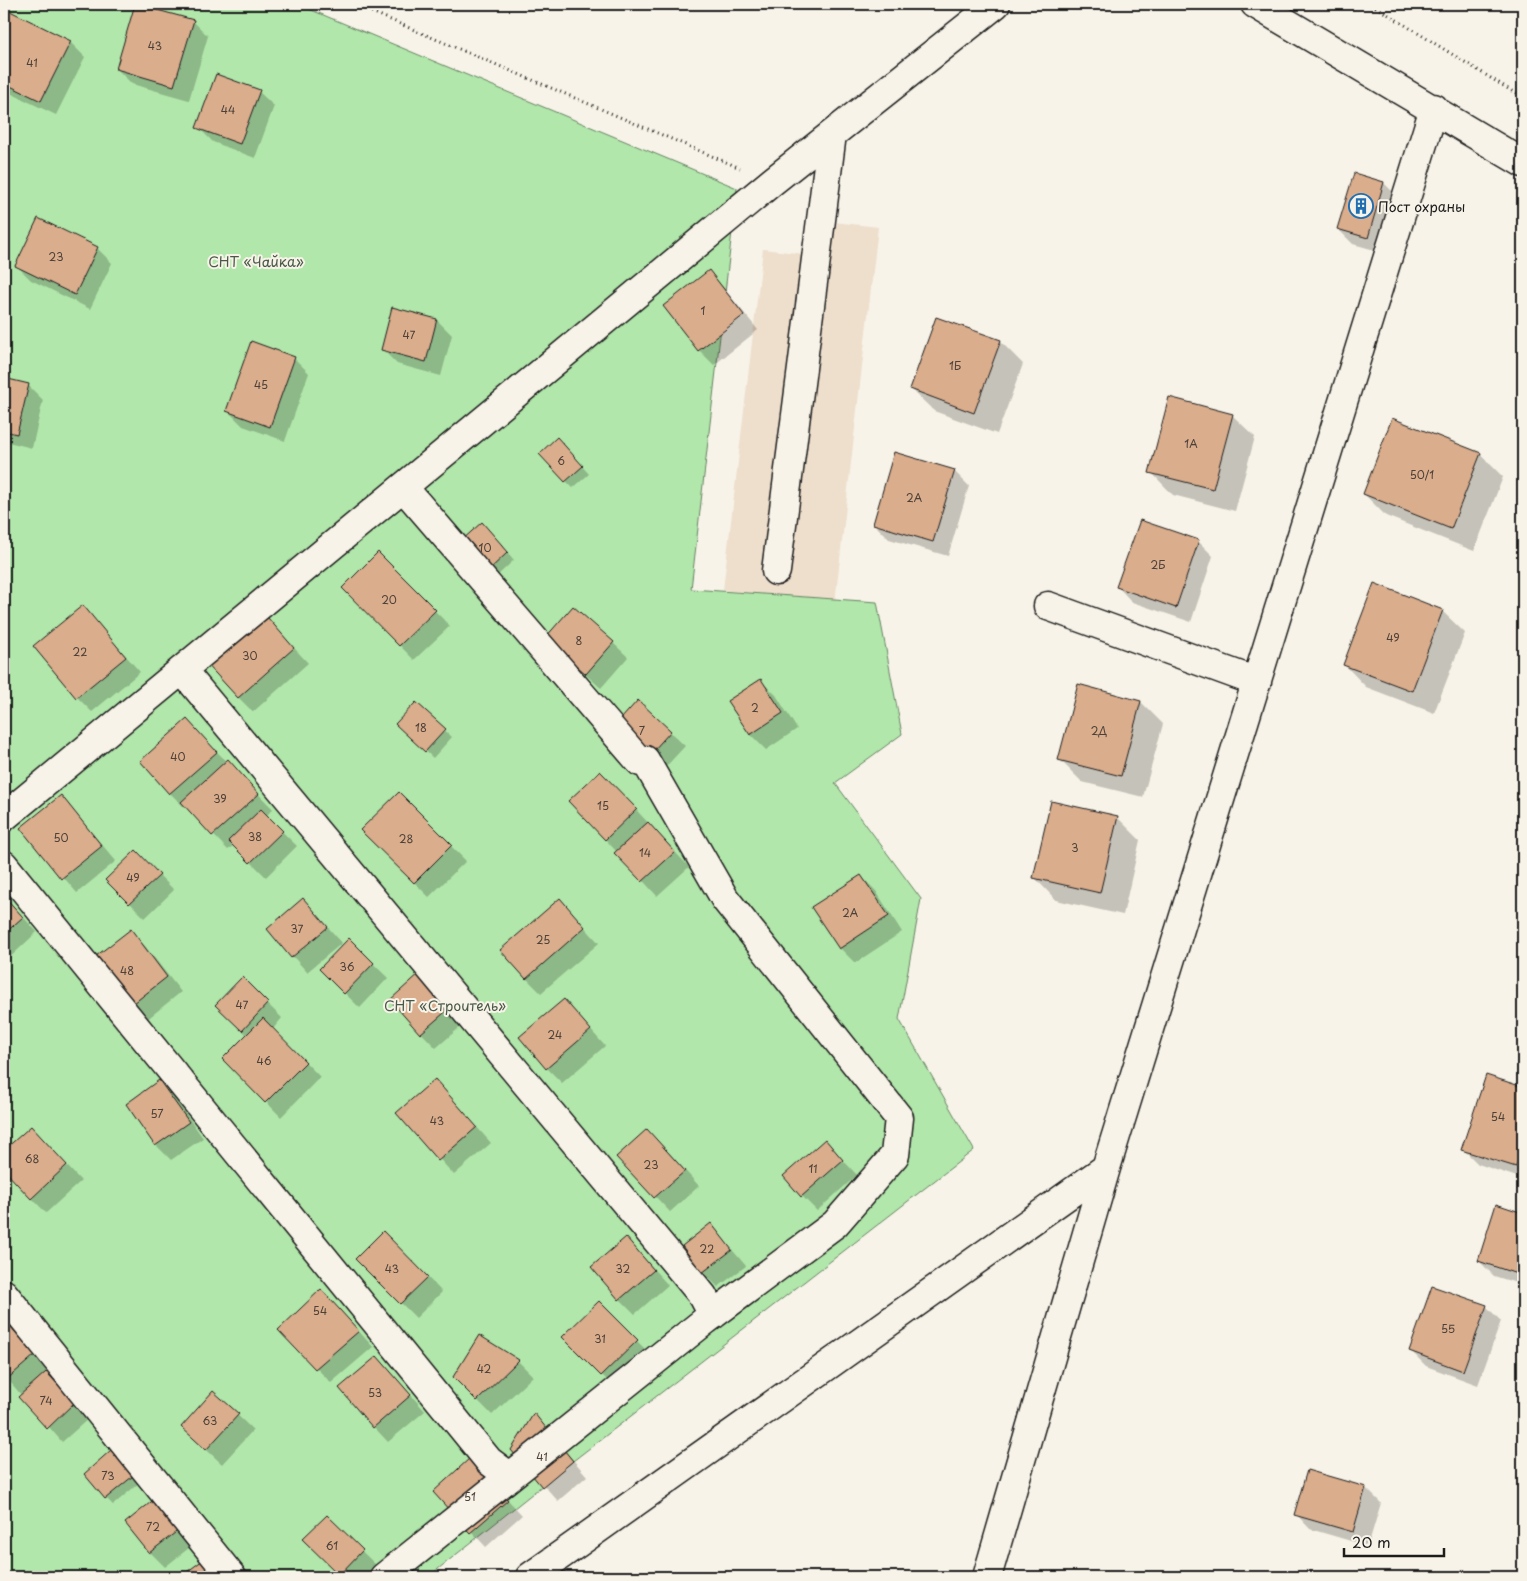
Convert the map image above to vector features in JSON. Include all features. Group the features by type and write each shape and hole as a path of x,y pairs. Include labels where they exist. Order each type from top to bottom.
{"street":[{"path":"4,817 772,181 996,4"},
{"path":"1255,4 1434,108 1523,163"},
{"path":"987,1577 1106,1168 1434,108"},
{"path":"776,571 832,134"},
{"path":"384,1577 713,1315 835,1224 895,1156 899,1118 725,899 645,760 640,762 403,487"},
{"path":"1048,606 1257,682"},
{"path":"182,670 697,1288 713,1315"},
{"path":"4,865 489,1460 509,1476"},
{"path":"530,1577 1106,1168"},
{"path":"4,1294 232,1577"}],"path":[{"path":"353,4 772,181"},
{"path":"1371,4 1523,98"}],"shaded area":[{"path":"833,222 878,227 835,602 723,590 763,249 829,257"}],"green space":[{"name":"СНТ «Строитель»","path":"4,4 297,4 737,188 691,589 877,602 902,734 835,783 921,899 899,1019 974,1150 573,1461 428,1577 4,1577"}],"building":[{"path":"135,4 194,20 174,86 116,69"},
{"path":"10,11 71,41 41,101 4,83 4,25"},
{"path":"216,74 260,90 240,144 196,128"},
{"name":"Пост охраны","path":"1354,173 1384,182 1368,238 1337,229"},
{"path":"38,218 98,247 75,295 15,266"},
{"path":"709,270 744,315 698,351 663,306"},
{"path":"392,307 437,319 426,362 381,350"},
{"path":"936,317 1001,340 974,413 910,389"},
{"path":"251,341 295,357 270,427 226,411"},
{"path":"4,378 29,384 17,434 4,431"},
{"path":"1169,397 1233,414 1213,489 1149,473"},
{"path":"1392,418 1481,453 1451,529 1363,494"},
{"path":"557,437 583,466 565,482 539,454"},
{"path":"894,452 955,470 933,542 873,524"},
{"path":"1140,520 1199,540 1176,608 1116,587"},
{"path":"482,522 508,552 488,571 461,541"},
{"path":"378,552 436,610 399,646 342,588"},
{"path":"1374,583 1443,610 1412,691 1343,665"},
{"path":"83,605 126,657 76,698 33,646"},
{"path":"573,606 614,642 586,674 545,638"},
{"path":"262,611 294,648 238,698 205,662"},
{"path":"761,679 783,713 750,735 727,701"},
{"path":"1078,684 1141,701 1121,776 1058,760"},
{"path":"638,700 671,731 645,760 612,729"},
{"path":"416,702 446,729 425,752 395,724"},
{"path":"187,719 217,752 169,794 140,761"},
{"path":"228,759 259,794 212,836 181,802"},
{"path":"600,771 637,809 605,840 568,801"},
{"path":"399,792 452,845 414,883 360,830"},
{"path":"61,795 102,846 61,879 20,828"},
{"path":"1051,801 1118,816 1100,893 1033,878"},
{"path":"261,809 283,831 250,863 228,841"},
{"path":"648,822 675,852 642,882 614,853"},
{"path":"136,850 160,875 129,904 105,880"},
{"path":"861,875 889,916 839,949 811,907"},
{"path":"4,896 23,917 4,934"},
{"path":"303,898 328,927 291,958 267,929"},
{"path":"560,898 585,927 526,979 500,950"},
{"path":"131,929 167,977 124,1011 87,963"},
{"path":"349,938 374,963 344,994 319,969"},
{"path":"421,972 452,1006 420,1034 390,1000"},
{"path":"242,977 268,1003 242,1031 215,1005"},
{"path":"564,999 591,1030 546,1069 519,1037"},
{"path":"263,1018 306,1062 265,1103 222,1059"},
{"path":"1486,1075 1523,1087 1523,1145 1516,1167 1461,1150"},
{"path":"435,1079 477,1127 438,1161 396,1113"},
{"path":"159,1080 189,1122 155,1146 126,1104"},
{"path":"31,1126 67,1165 31,1199 4,1170 4,1150"},
{"path":"647,1129 685,1171 654,1198 616,1157"},
{"path":"825,1139 843,1160 801,1197 783,1176"},
{"path":"1496,1204 1523,1213 1523,1276 1478,1261"},
{"path":"711,1223 732,1250 702,1273 682,1246"},
{"path":"383,1231 428,1277 400,1304 355,1259"},
{"path":"626,1237 654,1270 619,1300 591,1267"},
{"path":"1432,1286 1487,1305 1463,1371 1409,1351"},
{"path":"321,1289 359,1331 315,1369 278,1330"},
{"path":"599,1301 638,1340 601,1376 562,1337"},
{"path":"4,1319 35,1355 6,1380 4,1377"},
{"path":"479,1335 519,1360 477,1401 453,1377"},
{"path":"377,1356 411,1395 373,1428 339,1388"},
{"path":"46,1372 75,1402 47,1429 18,1397"},
{"path":"213,1391 239,1414 206,1450 181,1427"},
{"path":"534,1413 573,1461 542,1487 511,1450"},
{"path":"111,1450 133,1476 105,1499 84,1474"},
{"path":"470,1458 508,1500 470,1533 433,1492"},
{"path":"1307,1470 1366,1487 1353,1532 1294,1515"},
{"path":"156,1498 180,1529 149,1553 125,1523"},
{"path":"327,1515 363,1550 339,1575 302,1539"},
{"path":"203,1560 215,1577 180,1577"}],"place":[{"name":"Пост охраны","path":"1361,206"}],"park label":[{"name":"СНТ «Чайка»","path":"256,261"}]}
